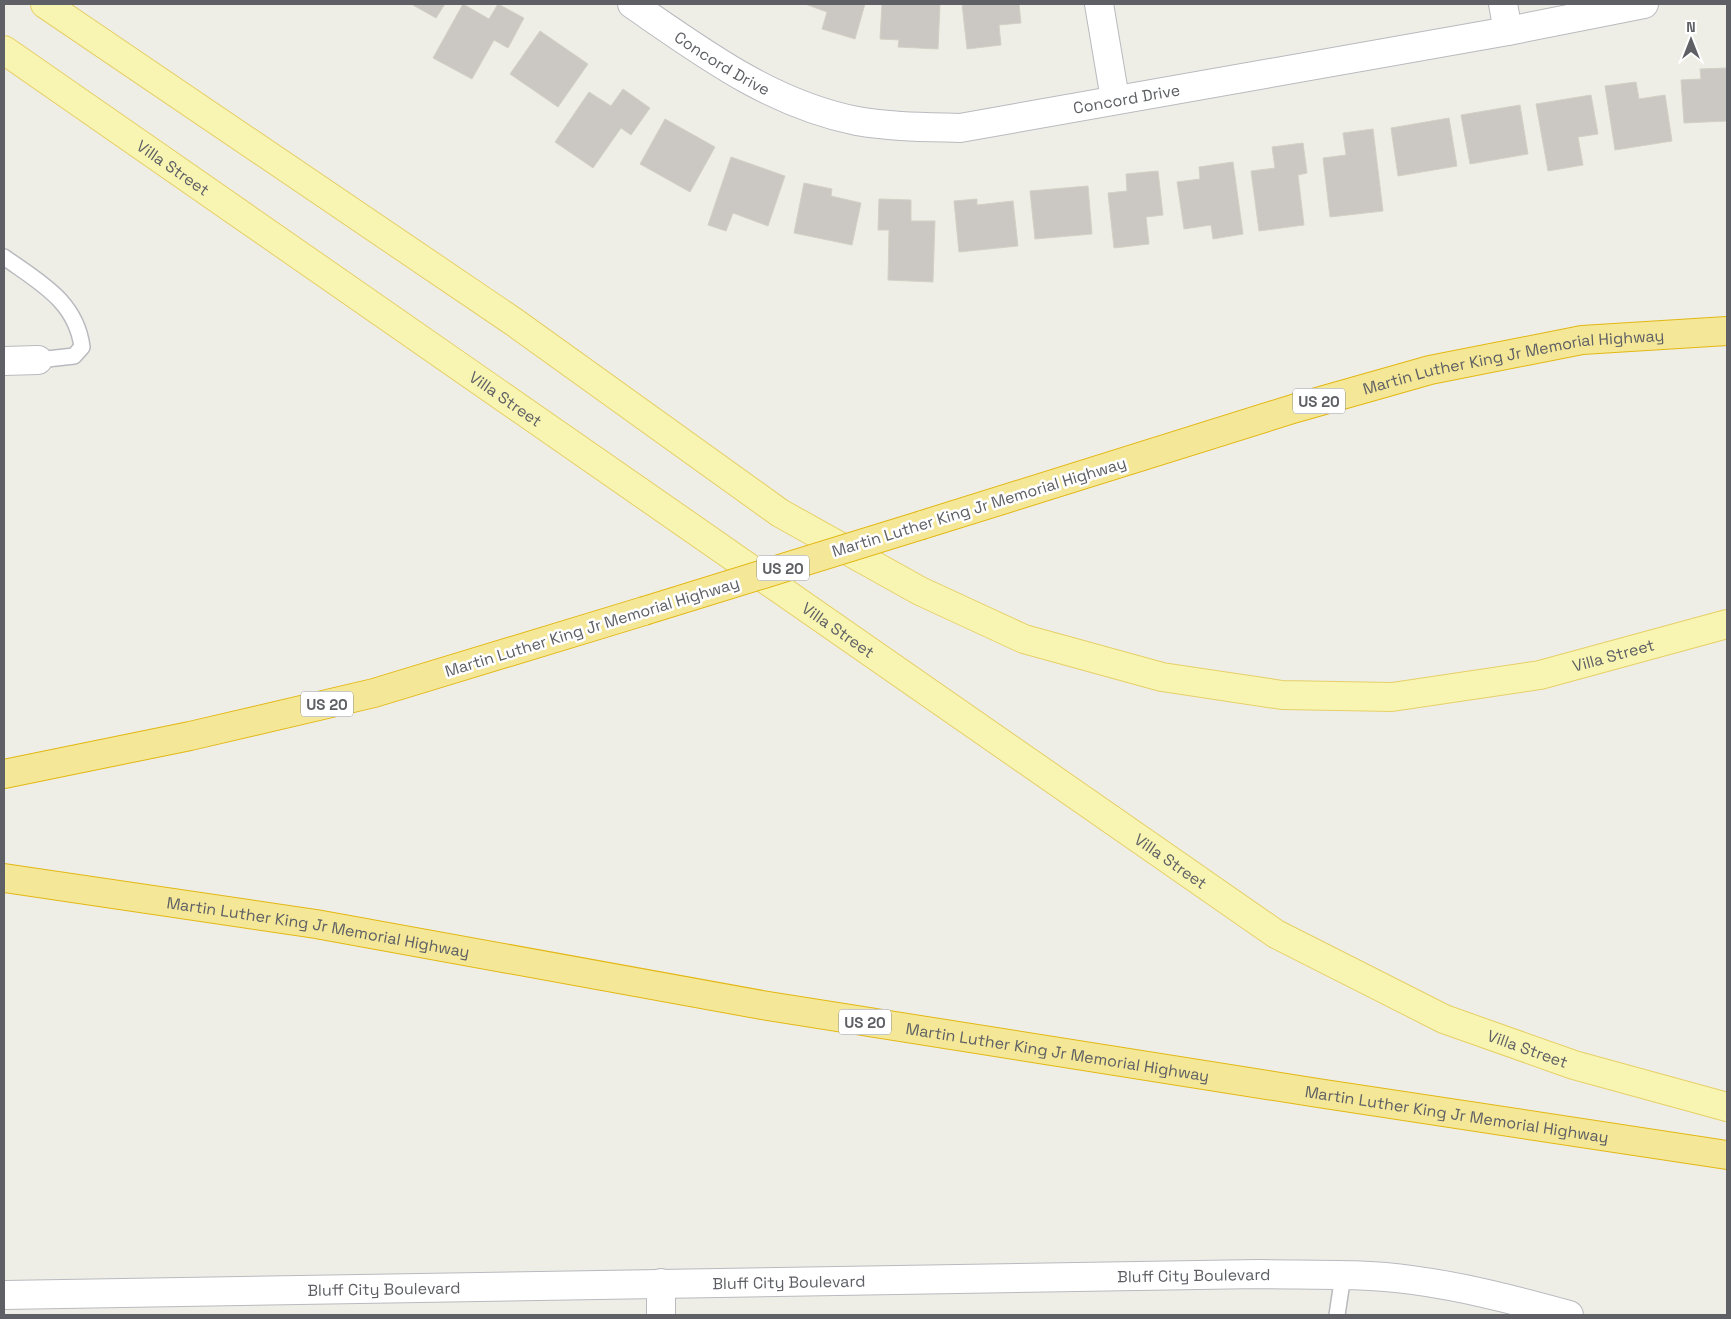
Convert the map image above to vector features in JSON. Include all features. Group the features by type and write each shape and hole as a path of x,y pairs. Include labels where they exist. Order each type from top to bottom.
{"highway":[{"name":"Martin Luther King Jr Memorial Highway","path":"4,774 190,736 374,693 1296,408 1430,370 1582,340 1727,332"},
{"name":"Martin Luther King Jr Memorial Highway","path":"4,878 316,924 762,1005 1308,1092 1727,1155"}],"main road":[{"name":"Villa Street","path":"45,4 514,322 780,513 920,591 1024,639 1162,677 1282,695 1392,697 1540,675 1727,624"},
{"name":"Villa Street","path":"4,50 1276,934 1444,1019 1574,1065 1727,1107"}],"street":[{"name":"Concord Drive","path":"632,4 718,63 763,89 810,108 858,121 912,127 960,128 1508,31 1644,4"},
{"path":"1098,4 1116,99"},
{"path":"1503,4 1508,31"},
{"path":"4,361 38,360"},
{"name":"Bluff City Boulevard","path":"4,1295 1259,1274 1343,1275 1412,1279 1478,1292 1569,1315"},
{"path":"661,1283 661,1315"}],"lane":[{"path":"4,258 56,295 80,329 82,347 74,356 38,360"},
{"path":"1337,1315 1343,1275"}],"building":[{"path":"411,4 445,4 436,18"},
{"path":"463,4 489,19 498,4 524,18 508,48 494,40 472,79 433,58"},
{"path":"805,4 865,4 855,39 822,29 827,12"},
{"path":"882,4 940,4 938,49 898,47 899,40 880,39"},
{"path":"962,4 1019,4 1021,23 999,25 1001,45 967,49"},
{"path":"540,31 588,64 558,107 510,74"},
{"path":"1727,68 1727,121 1684,123 1681,80 1701,79 1700,69"},
{"path":"1636,82 1639,99 1665,95 1672,141 1615,150 1605,86"},
{"path":"623,89 650,108 631,135 621,128 593,168 555,142 589,92 611,106"},
{"path":"1591,95 1598,134 1578,137 1583,165 1548,171 1536,104"},
{"path":"1520,105 1528,154 1470,164 1461,115"},
{"path":"1449,118 1457,166 1398,176 1391,128"},
{"path":"665,119 715,147 690,192 640,164"},
{"path":"1373,129 1383,211 1330,217 1323,158 1346,155 1343,133"},
{"path":"1303,143 1307,173 1298,175 1304,225 1259,231 1251,171 1275,168 1272,147"},
{"path":"731,157 785,176 768,226 733,213 726,231 708,225"},
{"path":"1233,162 1243,234 1213,239 1211,225 1184,229 1177,182 1200,179 1199,167"},
{"path":"1158,171 1163,215 1146,217 1149,244 1114,248 1108,193 1127,191 1126,174"},
{"path":"804,183 832,189 831,196 861,203 852,245 794,233"},
{"path":"1088,186 1092,234 1035,239 1030,191"},
{"path":"879,199 911,200 911,221 935,221 933,282 888,280 889,230 878,230"},
{"path":"977,199 977,205 1013,201 1018,246 959,252 954,201"}]}
